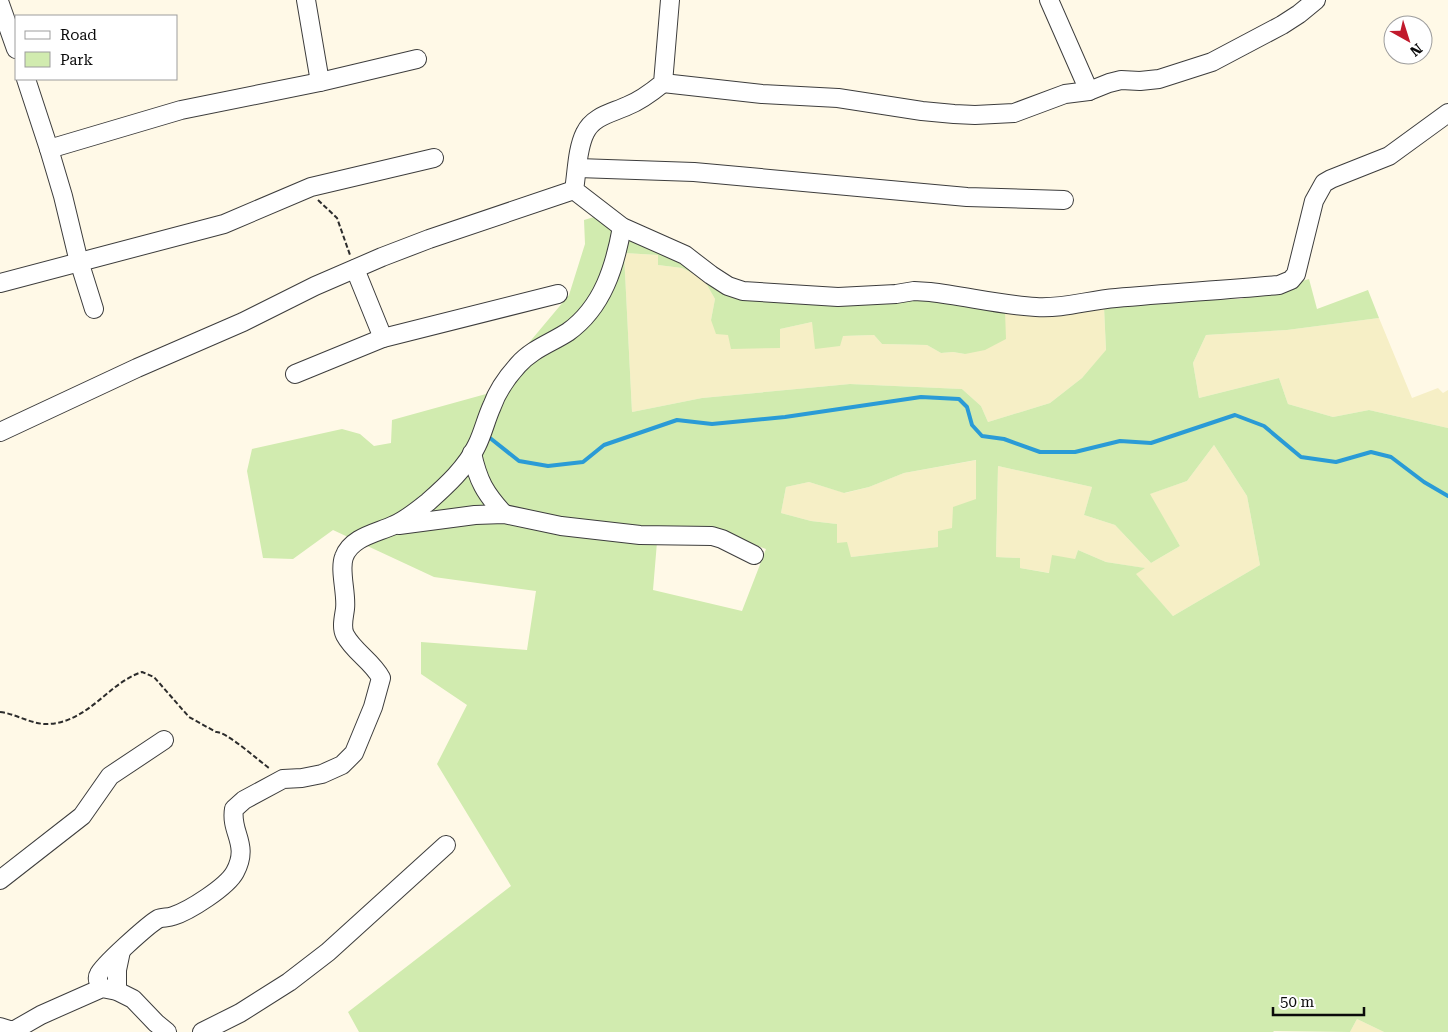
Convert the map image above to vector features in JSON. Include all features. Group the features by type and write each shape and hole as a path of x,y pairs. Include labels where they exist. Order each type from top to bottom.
{"street":[{"path":"306,0 320,82"},
{"path":"664,83 670,0"},
{"path":"1049,0 1090,91"},
{"path":"574,190 584,134 588,128 604,115 627,107 664,83 762,94 838,98 922,111 975,116 1014,113 1065,94 1090,91 1121,80 1140,81 1171,76 1212,62 1288,21 1316,0"},
{"path":"0,4 15,46"},
{"path":"49,149 182,110 320,82 417,59"},
{"path":"26,80 63,196 79,262 94,309"},
{"path":"574,190 622,227 684,255 728,286 743,291 838,297 914,291 1037,307 1059,306 1171,292 1200,292 1279,285 1291,280 1296,274 1314,201 1324,183 1389,156 1448,113"},
{"path":"0,283 224,224 311,187 434,158"},
{"path":"578,168 694,172 967,198 1064,200"},
{"path":"0,432 355,269 429,239 574,190"},
{"path":"394,525 427,502 469,460 477,446 492,405 518,365 533,352 568,332 581,321 594,305 611,274 617,256 622,227"},
{"path":"355,269 384,338"},
{"path":"295,374 384,338 558,294"},
{"path":"472,453 482,487 504,514"},
{"path":"167,1032 133,999 109,990 98,981 98,975 106,963 158,919 173,916 194,907 234,874 241,857 240,839 232,817 234,809 244,800 283,779 322,774 342,764 354,753 373,708 381,678 376,668 351,644 344,633 343,558 349,548 372,533 394,525 504,514 561,526 640,535 712,536 754,555"},
{"path":"0,880 82,816 110,776 164,740"},
{"path":"202,1032 240,1013 288,982 328,952 446,845"},
{"path":"9,1030 41,1015 109,990"}],"path":[{"path":"311,187 314,196 337,218 355,269"},
{"path":"0,712 40,723 63,722 92,708 130,676 142,672 154,677 189,716 216,732 229,736 283,779"}],"shaded area":[{"path":"624,253 658,255 658,265 682,268 703,278 715,299 711,320 780,329 812,322 843,336 874,335 882,344 927,345 941,353 965,354 1005,310 1104,307 1106,351 1082,378 1050,403 988,422 981,406 962,389 850,384 702,398 632,412"},
{"path":"1379,318 1412,398 1438,388 1443,393 1448,390 1448,428 1369,410 1333,417 1288,404 1279,378 1199,398 1193,363 1206,335 1287,330"},
{"path":"1214,445 1247,496 1260,565 1173,616 1135,574 1144,568 1106,562 1078,550 1075,559 1050,573 1020,568 1020,558 996,557 998,466 1092,487 1084,515 1115,525 1151,563 1180,546 1149,494 1187,481"},
{"path":"977,460 976,499 939,547 851,557 837,544 837,524 811,521 781,513 786,487 809,482 845,493 869,487 904,473"},
{"path":"1357,1019 1384,1032 1350,1032"}],"green space":[{"path":"594,217 636,242 684,261 717,285 928,296 1114,301 1241,299 1309,279 1317,309 1368,290 1379,318 1287,330 1206,335 1193,363 1199,398 1279,378 1288,404 1333,417 1369,410 1448,428 1448,1032 1384,1032 1357,1019 1350,1032 359,1032 348,1012 511,886 437,764 467,705 421,674 421,642 527,650 536,591 434,577 333,530 293,559 263,558 247,471 252,449 342,429 360,434 374,446 391,443 392,420 486,394 569,295 585,244 584,220","holes":["624,253 658,255 658,265 682,268 703,278 715,299 711,320 716,334 728,335 731,349 780,348 780,329 812,322 815,349 840,346 843,336 874,335 882,344 927,345 941,353 965,354 985,350 1006,339 1005,311 1104,307 1106,350 1082,378 1050,403 988,422 981,406 962,389 850,384 702,398 632,412","1214,445 1247,496 1260,565 1173,616 1136,574 1145,568 1106,562 1078,550 1075,559 1052,555 1049,573 1020,568 1020,558 996,557 998,466 1092,487 1084,515 1115,525 1151,563 1180,546 1150,494 1187,481","976,460 976,499 953,507 952,528 938,531 938,547 851,557 847,542 837,543 837,524 811,521 781,513 786,487 809,482 844,493 869,487 904,473","709,528 766,549 742,611 653,590 658,530"]}],"waterway":[{"path":"490,438 519,461 548,466 583,462 604,445 677,420 712,424 785,417 921,397 959,399 967,407 972,425 982,436 1004,439 1040,452 1075,452 1120,441 1151,443 1235,415 1264,426 1301,457 1336,462 1371,452 1391,457 1424,482 1448,496"}]}
